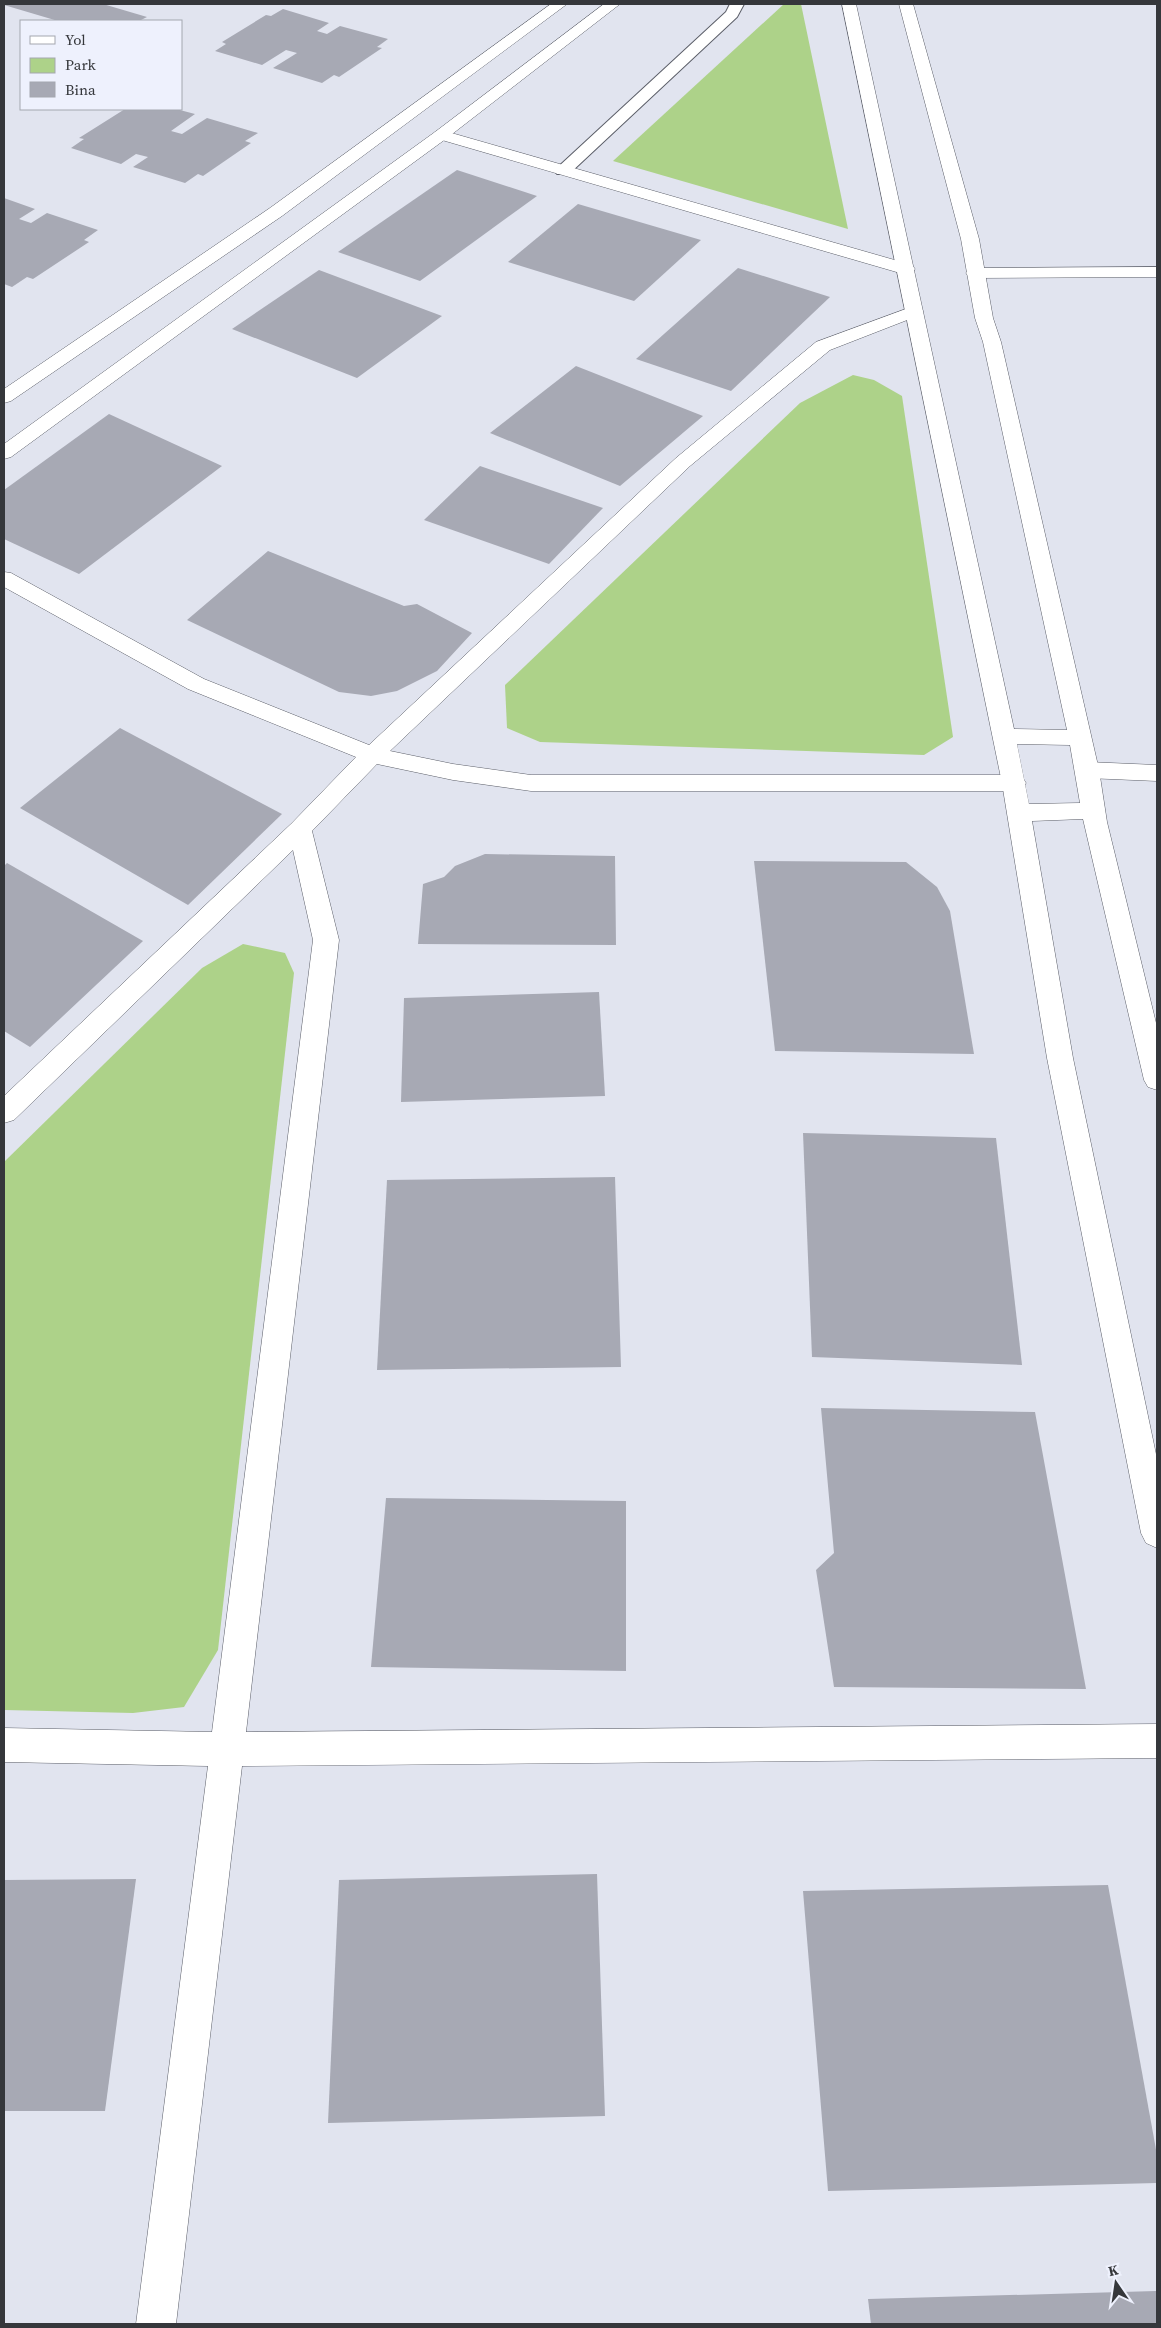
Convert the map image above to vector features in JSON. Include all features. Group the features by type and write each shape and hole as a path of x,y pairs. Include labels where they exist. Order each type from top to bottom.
{"street":[{"path":"4,398 276,212 560,4"},
{"path":"4,452 441,135 613,4"},
{"path":"849,4 1014,783 1060,1058 1157,1533"},
{"path":"906,4 970,239 975,273 1087,770 1093,811 1157,1080"},
{"path":"441,135 906,269"},
{"path":"975,273 1157,272"},
{"path":"4,1112 300,829 372,755 683,462 824,346 914,311"},
{"path":"4,578 196,684 372,755 453,772 531,783 1014,783"},
{"path":"1003,736 1079,738"},
{"path":"1087,770 1157,772"},
{"path":"1019,812 1093,811"},
{"path":"156,2324 326,940 300,829"},
{"path":"4,1745 227,1750 1157,1740"}],"lane":[{"path":"563,170 732,14 738,4"}],"green space":[{"path":"784,4 801,4 848,229 613,161"},
{"path":"853,375 874,380 902,396 953,737 924,755 540,742 507,728 505,685 800,403"},
{"path":"243,944 285,953 294,973 218,1650 184,1707 133,1713 4,1710 4,1162 202,968"}],"building":[{"path":"103,4 147,17 141,20 55,20 4,5"},
{"path":"283,9 329,23 317,31 327,34 340,26 388,39 377,47 382,48 339,77 334,75 322,83 273,68 297,53 286,50 262,65 215,51 226,44 222,42 266,15 271,16"},
{"path":"123,110 180,110 195,114 171,131 182,134 207,118 258,133 245,141 251,143 203,176 198,174 185,183 133,167 148,157 136,154 121,164 71,148 84,139 79,138"},
{"path":"457,170 537,196 420,281 338,252"},
{"path":"4,198 35,209 19,219 31,223 47,213 98,230 84,240 89,242 33,279 27,277 12,287 4,284"},
{"path":"578,204 701,240 634,301 508,262"},
{"path":"738,268 830,297 731,391 636,359"},
{"path":"319,270 442,316 357,378 232,329"},
{"path":"576,366 703,416 620,486 490,433"},
{"path":"109,414 222,466 79,574 4,539 4,490"},
{"path":"480,466 603,508 549,564 424,520"},
{"path":"268,551 404,606 417,604 472,633 437,671 397,691 371,696 339,692 187,620"},
{"path":"120,728 282,814 188,905 20,808"},
{"path":"485,854 615,856 616,945 418,944 423,884 444,877 455,866"},
{"path":"754,861 906,862 937,887 950,911 974,1054 775,1051"},
{"path":"7,863 143,941 30,1047 4,1031 4,866"},
{"path":"599,992 605,1096 401,1102 404,998"},
{"path":"803,1133 996,1138 1022,1365 812,1357"},
{"path":"615,1177 621,1367 377,1370 387,1180"},
{"path":"821,1408 1035,1412 1086,1689 834,1687 816,1570 834,1553"},
{"path":"386,1498 626,1501 626,1671 371,1667"},
{"path":"597,1874 605,2116 328,2123 339,1880"},
{"path":"136,1879 105,2111 4,2111 4,1880"},
{"path":"1108,1885 1157,2155 1157,2183 828,2191 803,1891"},
{"path":"1156,2291 1157,2324 871,2324 868,2299"}]}
